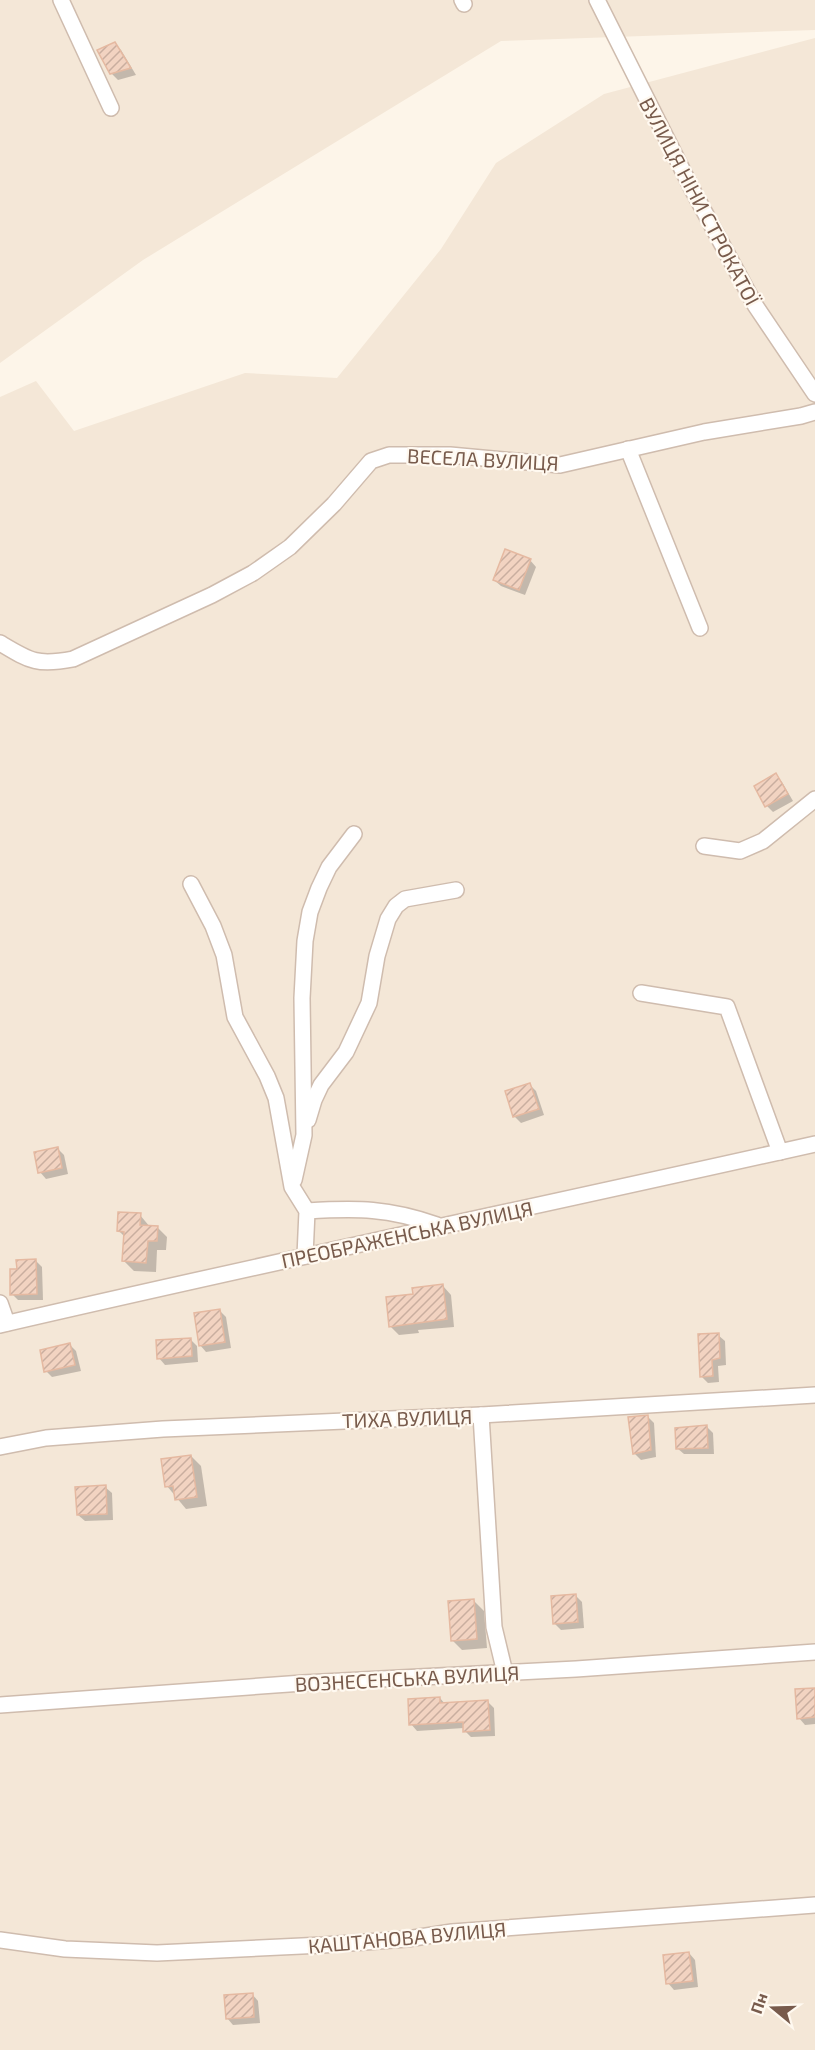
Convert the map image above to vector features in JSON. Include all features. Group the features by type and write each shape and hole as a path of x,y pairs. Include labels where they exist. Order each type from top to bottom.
{"street":[{"path":"61,0 111,108"},
{"name":"ВУЛИЦЯ НІНИ СТРОКАТОЇ","path":"597,0 686,179 755,305 815,394"},
{"name":"ВЕСЕЛА ВУЛИЦЯ","path":"0,643 29,660 50,664 74,659 212,595 254,573 290,547 334,504 371,461 389,455 450,454 560,465 704,432 815,412"},
{"path":"628,449 700,628"},
{"path":"704,846 740,851 763,842 815,799"},
{"path":"304,1135 302,998 305,941 310,912 328,867 354,834"},
{"path":"191,884 213,926 224,955 235,1017 267,1076 276,1098 292,1187 307,1211 304,1256"},
{"path":"292,1187 314,1100 321,1085 346,1052 369,1003 377,956 388,919 396,906 405,899 456,890"},
{"path":"640,993 727,1006 780,1152"},
{"name":"ПРЕОБРАЖЕНСЬКА ВУЛИЦЯ","path":"4,1324 439,1225 815,1144"},
{"path":"307,1211 384,1210 439,1225"},
{"path":"0,1303 4,1324"},
{"name":"ТИХА ВУЛИЦЯ","path":"0,1447 46,1438 151,1430 313,1421 481,1416 815,1395"},
{"path":"481,1416 494,1627 505,1673"},
{"name":"ВОЗНЕСЕНСЬКА ВУЛИЦЯ","path":"0,1705 303,1683 505,1673 815,1652"},
{"name":"КАШТАНОВА ВУЛИЦЯ","path":"0,1940 65,1949 157,1953 221,1951 386,1941 452,1932 815,1905"}],"shaded area":[{"path":"0,0 815,0 815,30 501,41 143,260 0,363"},
{"path":"815,38 815,2050 0,2050 0,397 36,381 74,431 245,373 337,378 441,249 496,163 604,94"}],"building":[{"path":"115,42 131,68 110,74 97,50"},
{"path":"505,549 531,559 519,590 493,580"},
{"path":"776,773 788,794 765,807 754,786"},
{"path":"530,1083 539,1109 513,1117 505,1091"},
{"path":"58,1147 62,1168 38,1173 34,1152"},
{"path":"118,1212 141,1213 140,1225 158,1226 157,1241 148,1241 146,1263 122,1261 124,1232 117,1231"},
{"path":"36,1259 37,1294 10,1295 10,1269 17,1269 16,1260"},
{"path":"443,1284 447,1319 389,1327 386,1297 413,1294 412,1288"},
{"path":"220,1309 225,1342 199,1346 194,1313"},
{"path":"719,1333 720,1358 712,1360 713,1376 700,1377 698,1334"},
{"path":"191,1338 192,1356 157,1359 156,1340"},
{"path":"70,1343 75,1365 44,1372 40,1350"},
{"path":"648,1415 651,1450 633,1454 628,1417"},
{"path":"707,1425 708,1448 676,1449 675,1428"},
{"path":"191,1455 197,1497 175,1500 173,1486 165,1487 161,1459"},
{"path":"106,1485 107,1514 77,1515 75,1487"},
{"path":"576,1594 578,1622 553,1624 551,1596"},
{"path":"474,1599 477,1639 451,1641 448,1601"},
{"path":"815,1688 815,1717 797,1719 795,1689"},
{"path":"440,1697 440,1703 488,1700 490,1730 463,1732 463,1722 409,1725 408,1699"},
{"path":"689,1952 693,1981 666,1984 663,1955"},
{"path":"253,1993 254,2017 226,2019 224,1995"}]}
